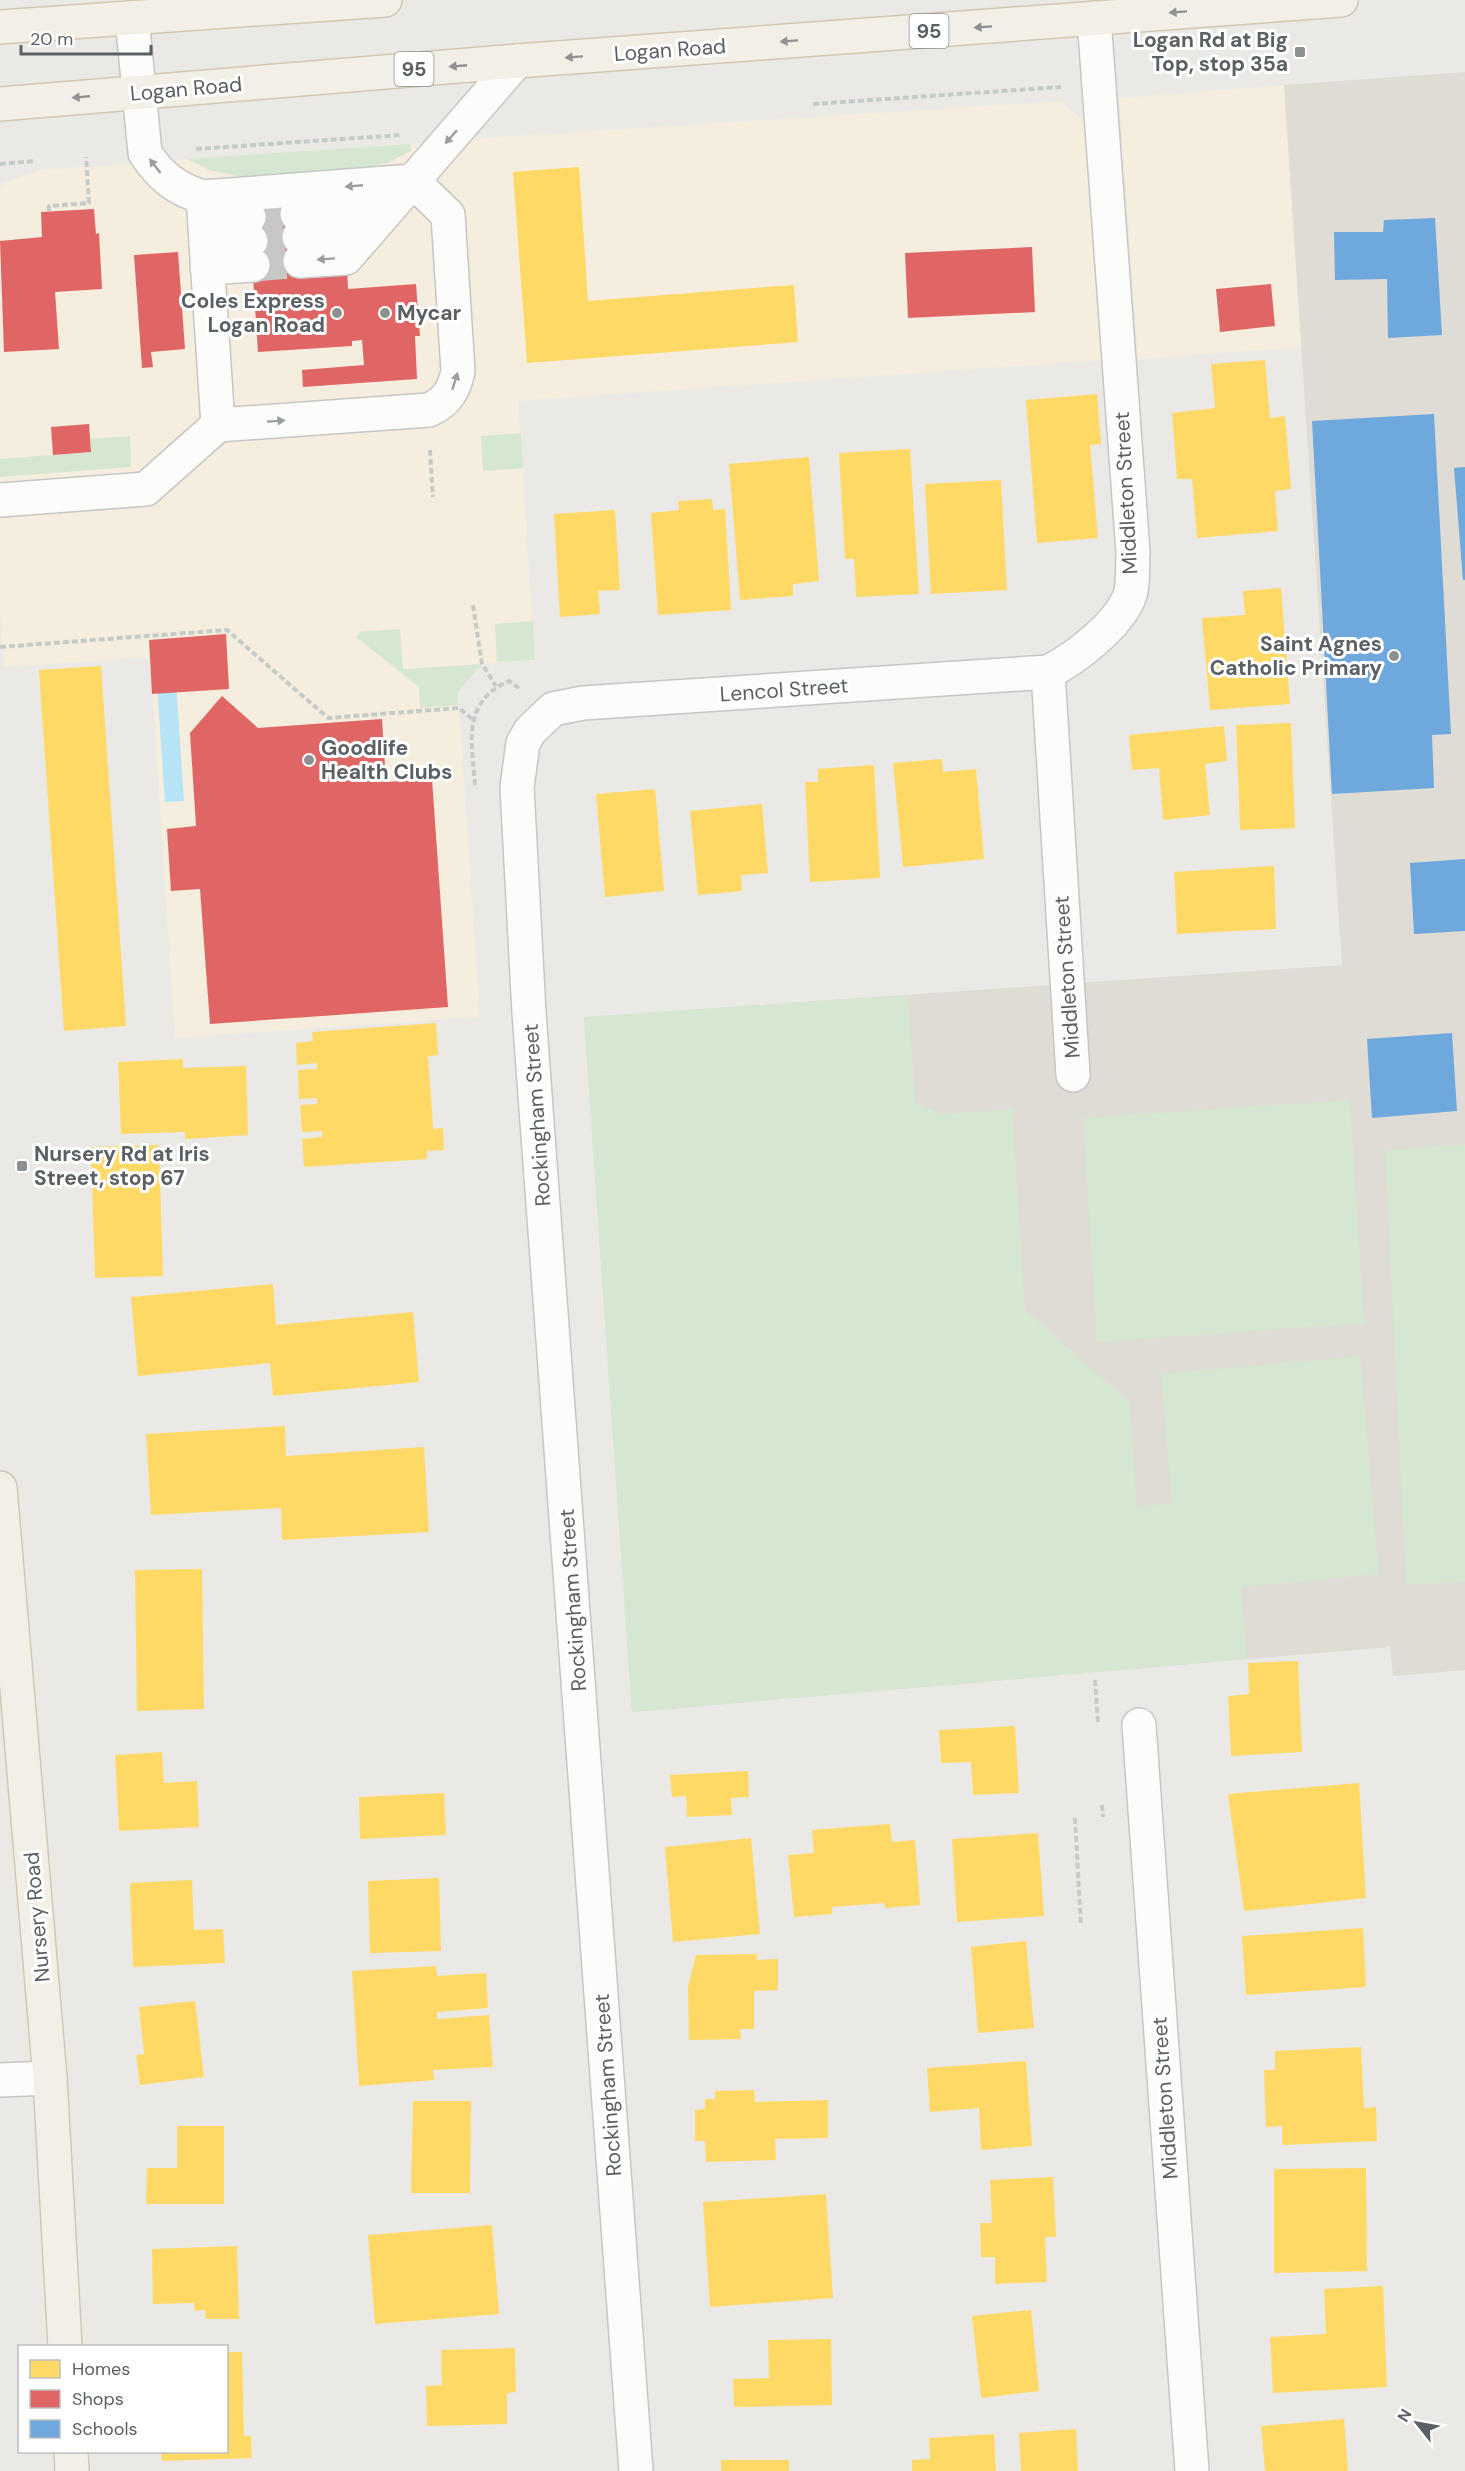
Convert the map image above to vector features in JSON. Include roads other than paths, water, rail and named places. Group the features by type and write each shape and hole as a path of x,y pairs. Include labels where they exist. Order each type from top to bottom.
{"main road":[{"path":"22,0 47,24"},
{"path":"0,27 385,0"},
{"name":"Logan Road","path":"0,104 517,61 1341,0"},
{"name":"Nursery Road","path":"0,1488 51,2078 65,2345"},
{"path":"71,2453 72,2471"}],"street":[{"path":"132,18 146,153 155,168 169,182 185,191 205,232 218,425"},
{"name":"Middleton Street","path":"1073,1075 1048,672 1072,660 1107,628 1130,595 1133,552 1094,18"},
{"path":"390,207 299,237 368,232 390,207 412,181 517,61"},
{"path":"205,232 412,181"},
{"path":"0,500 146,489 218,425 429,410 448,397 455,385 458,370 448,215 412,181"},
{"path":"205,232 251,241 205,232"},
{"name":"Lencol Street","path":"530,731 553,709 583,703 1048,672"},
{"name":"Rockingham Street","path":"530,731 523,743 517,787 529,1013 636,2471"},
{"name":"Middleton Street","path":"1138,1725 1192,2471"},
{"path":"0,2080 51,2078"}],"water":[{"path":"173,638 184,801 165,802 154,640"}],"tunnel":[{"path":"249,217 297,214"},
{"path":"251,241 299,237"},
{"path":"253,265 300,261"}],"place":[{"name":"Logan Rd at Big Top, stop 35a","path":"1300,52"},
{"name":"Coles Express Logan Road","path":"337,313"},
{"name":"Mycar","path":"385,313"},
{"name":"Saint Agnes Catholic Primary","path":"1394,656"},
{"name":"Goodlife Health Clubs","path":"309,760"},
{"name":"Nursery Rd at Iris Street, stop 67","path":"22,1166"}]}
